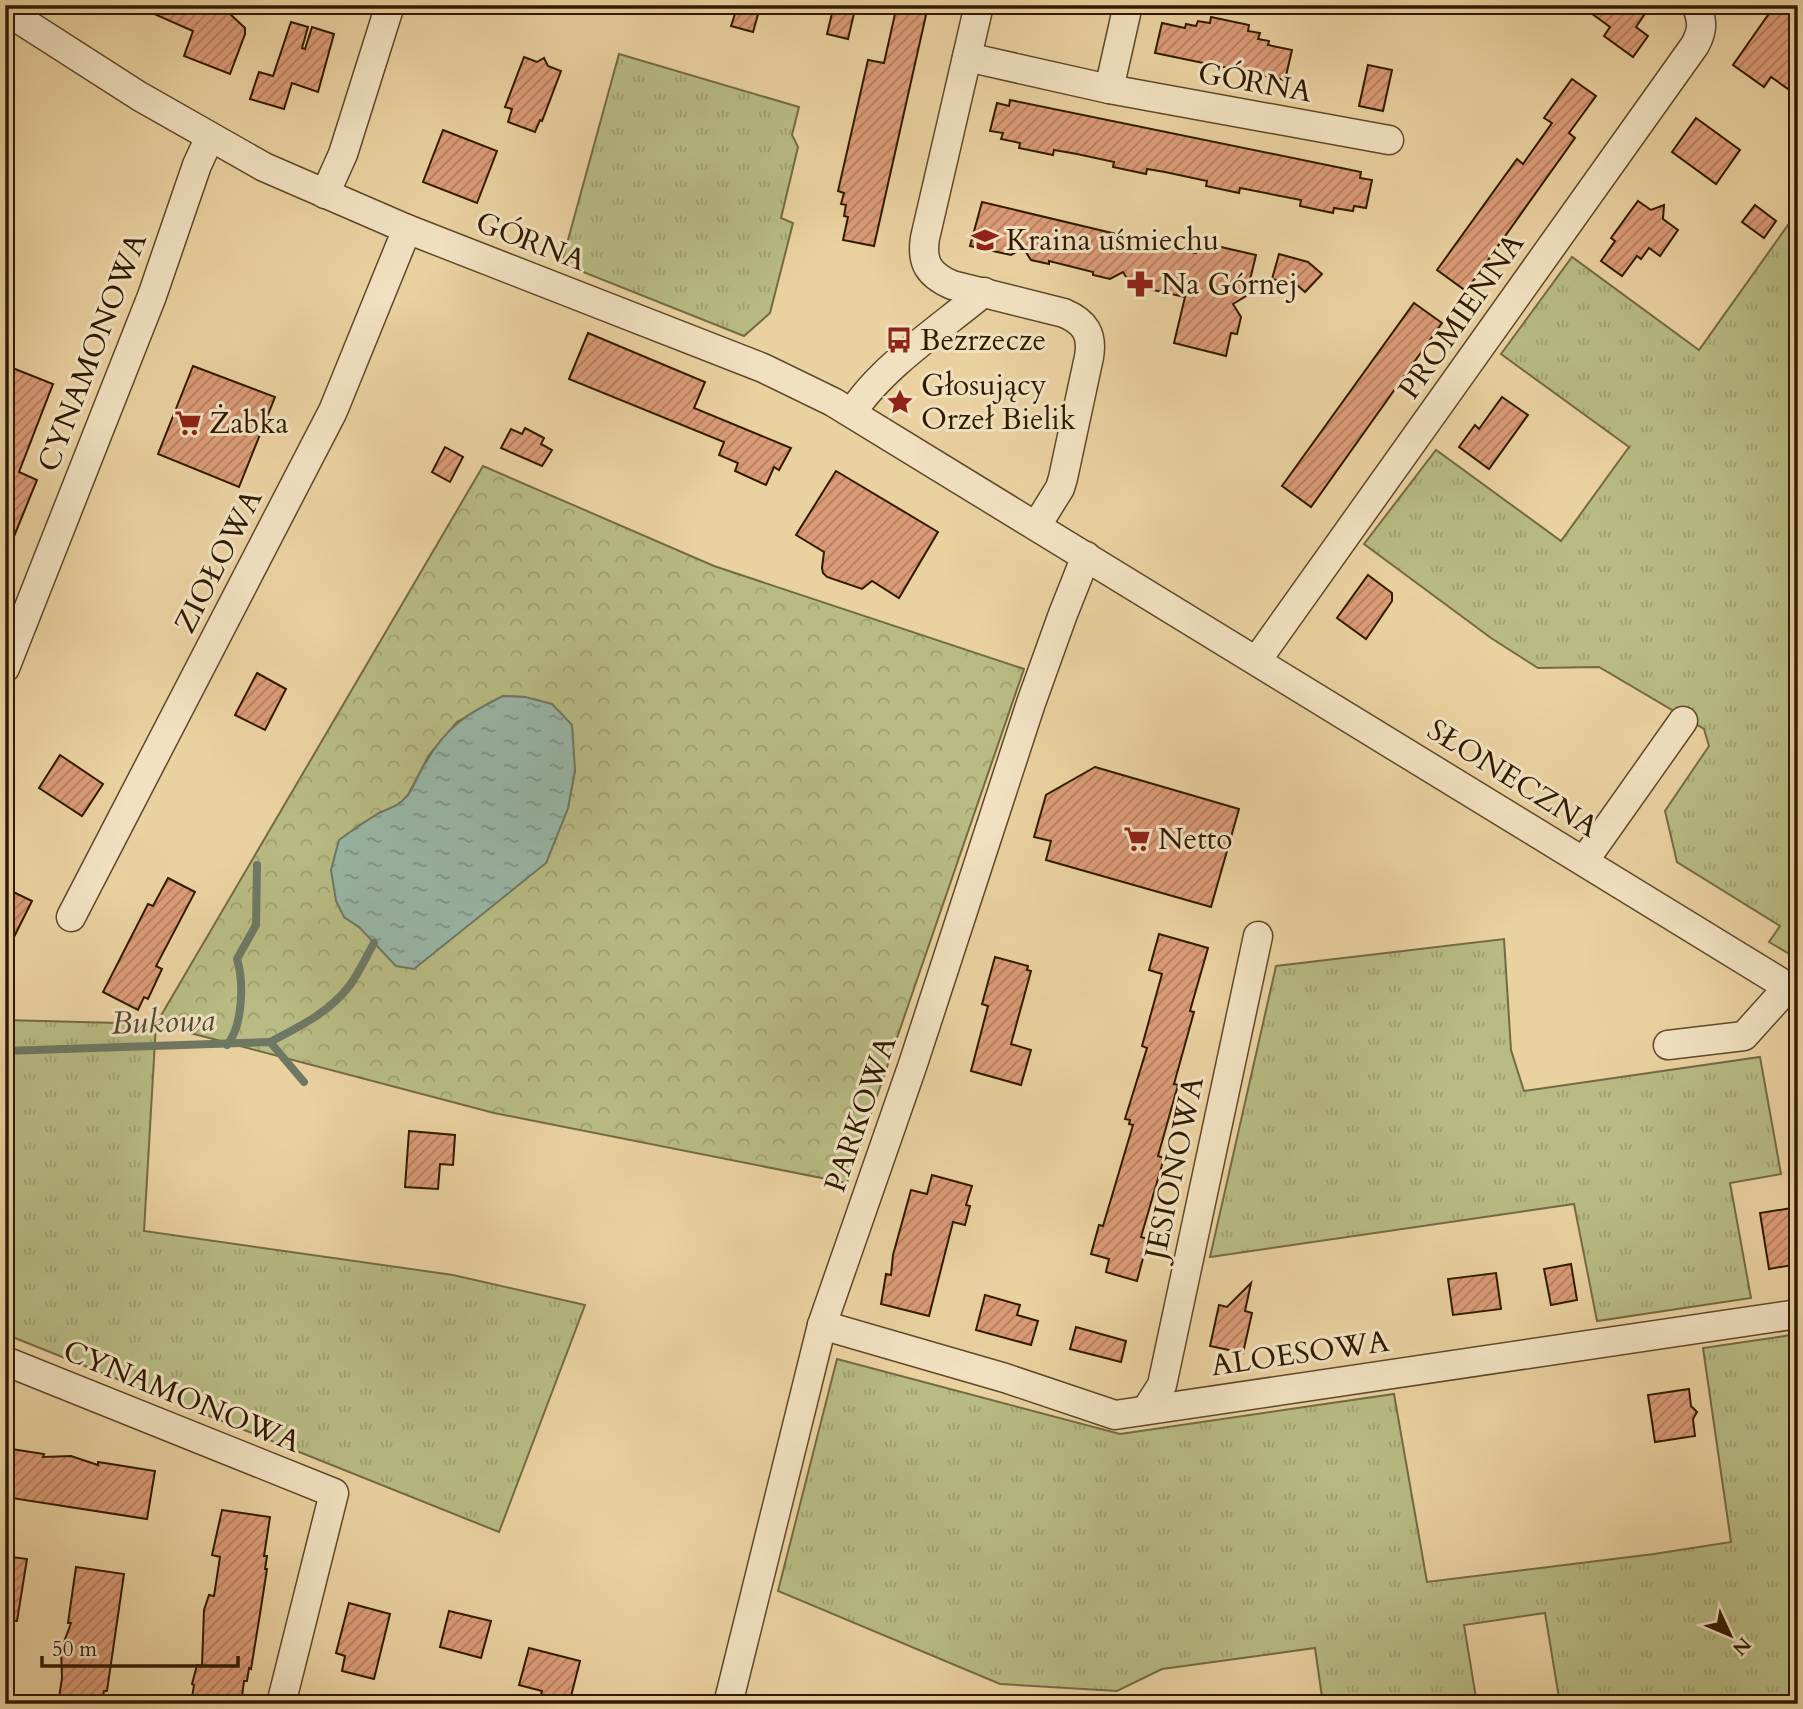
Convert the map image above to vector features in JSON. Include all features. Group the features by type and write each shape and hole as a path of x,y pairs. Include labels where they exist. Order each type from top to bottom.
{"street":[{"path":"325,194 343,154 390,5"},
{"path":"979,5 927,229 924,258 928,268 941,280 1064,313 1080,321 1090,338 1089,357 1063,478 1060,488 1037,525"},
{"path":"1109,89 1128,5"},
{"name":"PROMIENNA","path":"1258,660 1695,45 1703,25 1696,5"},
{"name":"GÓRNA","path":"5,10 69,53 264,167 407,229 748,361 792,381 852,413 1192,620"},
{"name":"GÓRNA","path":"967,57 1109,89 1389,140"},
{"name":"CYNAMONOWA","path":"5,668 152,296 197,165 210,137"},
{"name":"ZIOŁOWA","path":"71,917 333,411 407,229"},
{"path":"852,413 881,377 984,292"},
{"name":"PARKOWA","path":"728,1704 821,1325 917,1052 1031,703 1086,556"},
{"name":"SŁONECZNA","path":"1192,620 1793,990"},
{"path":"1584,861 1683,721"},
{"name":"JESIONOWA","path":"1146,1410 1162,1385 1258,936"},
{"path":"1668,1045 1744,1036 1793,990"},
{"name":"ALOESOWA","path":"821,1325 1005,1378 1115,1415 1798,1314"},
{"name":"CYNAMONOWA","path":"5,1361 334,1493 281,1704"}],"green space":[{"path":"619,54 799,107 792,135 798,147 781,218 793,223 770,313 744,336 568,266 563,258"},
{"path":"1798,211 1798,959 1769,942 1780,926 1677,862 1665,811 1709,746 1704,729 1599,667 1538,668 1491,638 1364,544 1436,450 1561,541 1629,447 1501,354 1572,257 1699,350"},
{"path":"483,466 714,566 1024,669 847,1183 494,1113 156,1024","holes":["503,696 525,697 575,770 568,808 546,863 359,927 344,917 357,827 379,813 397,807 408,795 429,755 457,722"]},
{"path":"1504,939 1511,1050 1524,1091 1760,1057 1781,1174 1730,1183 1751,1298 1597,1321 1574,1204 1210,1257 1276,966"},
{"path":"5,1020 156,1024 144,1231 453,1275 585,1305 499,1532 5,1334"},
{"path":"1798,1334 1798,1704 1560,1704 1545,1613 1464,1625 1477,1704 1323,1704 1315,1648 1162,1669 1117,1691 1000,1684 778,1591 837,1359 1120,1434 1394,1394 1427,1582 1731,1542 1703,1348"}],"water":[{"path":"503,696 525,697 552,704 572,725 575,770 568,808 546,863 414,969 396,966 359,927 344,917 336,901 331,870 339,840 404,799 434,750 450,730 469,715"}],"building":[{"path":"134,5 187,5 206,12 230,14 245,28 245,34 230,74 184,56 193,31"},
{"path":"738,5 759,11 753,32 731,26"},
{"path":"834,5 856,5 848,39 827,34"},
{"path":"897,5 926,5 926,15 874,246 843,240 848,217 844,216 846,205 841,204 844,193 838,191 868,60 884,63"},
{"path":"1580,5 1651,5 1636,27 1648,36 1633,57 1604,36 1610,27"},
{"path":"1775,5 1798,5 1798,96 1771,77 1764,87 1733,65"},
{"path":"1211,17 1249,25 1248,31 1260,33 1258,39 1269,41 1268,45 1292,50 1285,80 1155,53 1162,23 1185,28 1186,24 1196,26 1198,21 1210,23"},
{"path":"291,22 308,27 302,48 305,49 312,27 334,34 318,92 292,83 284,109 250,99 259,72 273,76"},
{"path":"524,57 537,62 544,58 548,66 561,71 542,121 540,120 535,132 508,122 512,109 505,107"},
{"path":"1368,65 1392,70 1383,111 1359,106"},
{"path":"1572,79 1596,96 1569,133 1575,138 1466,291 1437,270 1517,159 1523,164 1552,123 1544,118"},
{"path":"1010,100 1361,172 1360,178 1372,180 1366,208 1354,206 1353,211 1334,208 1333,213 1300,206 1301,200 1240,188 1239,193 1206,186 1207,181 1165,172 1147,169 1146,174 1113,167 1114,162 1077,154 1054,150 1053,155 1019,148 1020,143 1001,139 1003,133 990,131 997,103 1009,106"},
{"path":"1696,118 1740,150 1716,184 1672,152"},
{"path":"443,130 497,151 477,203 423,182"},
{"path":"1638,201 1651,210 1664,205 1663,219 1678,230 1660,256 1649,248 1641,259 1637,256 1622,276 1601,261 1615,241 1611,238"},
{"path":"982,202 1196,253 1199,242 1256,255 1246,296 1233,304 1241,317 1237,334 1231,333 1226,356 1174,343 1185,297 1131,285 1123,272 1110,279 1049,261 1049,264 1031,260 1023,248 1011,255 970,246"},
{"path":"1755,205 1776,221 1764,238 1742,222"},
{"path":"1279,254 1308,262 1322,274 1305,292 1297,285 1272,279"},
{"path":"1414,303 1442,323 1311,507 1282,486"},
{"path":"588,333 705,382 694,408 791,448 779,470 774,467 766,485 735,471 738,463 719,455 724,442 569,379"},
{"path":"5,365 53,384 19,472 37,480 6,556"},
{"path":"193,366 275,397 239,487 158,454"},
{"path":"1502,397 1528,415 1489,469 1459,447 1475,425 1479,429"},
{"path":"525,428 544,438 541,444 552,450 542,466 501,448 511,429 522,434"},
{"path":"445,447 463,457 450,482 432,472"},
{"path":"836,471 938,532 899,598 872,581 862,589 827,577 822,568 824,552 796,535"},
{"path":"1368,575 1392,593 1392,601 1366,639 1337,618"},
{"path":"257,673 286,689 265,730 235,715"},
{"path":"60,755 103,784 82,816 39,788"},
{"name":"Netto","path":"1095,767 1239,809 1211,907 1046,860 1051,841 1034,837 1046,795"},
{"path":"168,878 195,892 156,966 162,969 148,999 144,997 138,1010 103,992 148,904 153,906"},
{"path":"5,888 32,901 5,955"},
{"path":"1159,934 1208,948 1190,1011 1194,1012 1174,1084 1178,1085 1158,1156 1164,1158 1141,1237 1148,1239 1137,1281 1106,1272 1109,1259 1091,1254 1099,1225 1103,1226 1133,1125 1129,1124 1130,1120 1125,1119 1147,1048 1142,1046 1162,974 1149,970"},
{"path":"995,957 1028,966 1027,970 1031,971 1011,1044 1031,1050 1021,1085 971,1071 988,1006 982,1004"},
{"path":"409,1131 455,1135 453,1165 440,1164 438,1189 405,1187"},
{"path":"932,1175 972,1186 966,1205 970,1206 965,1225 953,1222 929,1316 881,1304 886,1274 891,1275 893,1255 911,1190 927,1194"},
{"path":"1798,1207 1798,1264 1769,1269 1760,1213"},
{"path":"1571,1264 1577,1300 1551,1305 1544,1269"},
{"path":"1496,1273 1501,1309 1453,1315 1448,1279"},
{"path":"1251,1283 1245,1311 1252,1313 1243,1353 1210,1346 1219,1305 1227,1307"},
{"path":"985,1295 1020,1305 1017,1315 1038,1321 1031,1345 976,1330"},
{"path":"1076,1327 1126,1341 1121,1362 1070,1349"},
{"path":"1689,1389 1691,1406 1697,1412 1693,1419 1695,1436 1655,1442 1648,1395"},
{"path":"5,1448 44,1454 43,1457 71,1456 98,1465 98,1462 155,1471 147,1519 5,1497"},
{"path":"222,1510 270,1517 264,1556 267,1556 267,1569 260,1614 251,1669 249,1668 247,1681 244,1681 241,1704 191,1704 197,1665 202,1666 204,1610 209,1595 214,1596 220,1557 212,1555"},
{"path":"5,1556 27,1559 17,1621 5,1620"},
{"path":"76,1567 124,1574 107,1691 104,1691 102,1704 58,1704 62,1678 61,1650 71,1623 68,1623"},
{"path":"349,1603 390,1614 374,1679 342,1671 345,1656 336,1653"},
{"path":"449,1611 491,1621 481,1658 440,1647"},
{"path":"529,1648 580,1661 569,1704 540,1698 542,1691 519,1685"}],"waterway":[{"path":"227,1045 236,1027 241,1004 241,979 237,959 256,925 257,865"},
{"path":"270,1042 313,1018 342,995 374,943"},
{"name":"Bukowa","path":"5,1051 270,1042 304,1082"}],"place":[{"name":"Kraina uśmiechu","path":"985,240"},
{"name":"Na Górnej","path":"1140,284"},
{"name":"Bezrzecze","path":"899,340"},
{"name":"Głosujący Orzeł Bielik","path":"900,402"},
{"name":"Żabka","path":"188,423"},
{"name":"Netto","path":"1137,839"}]}
